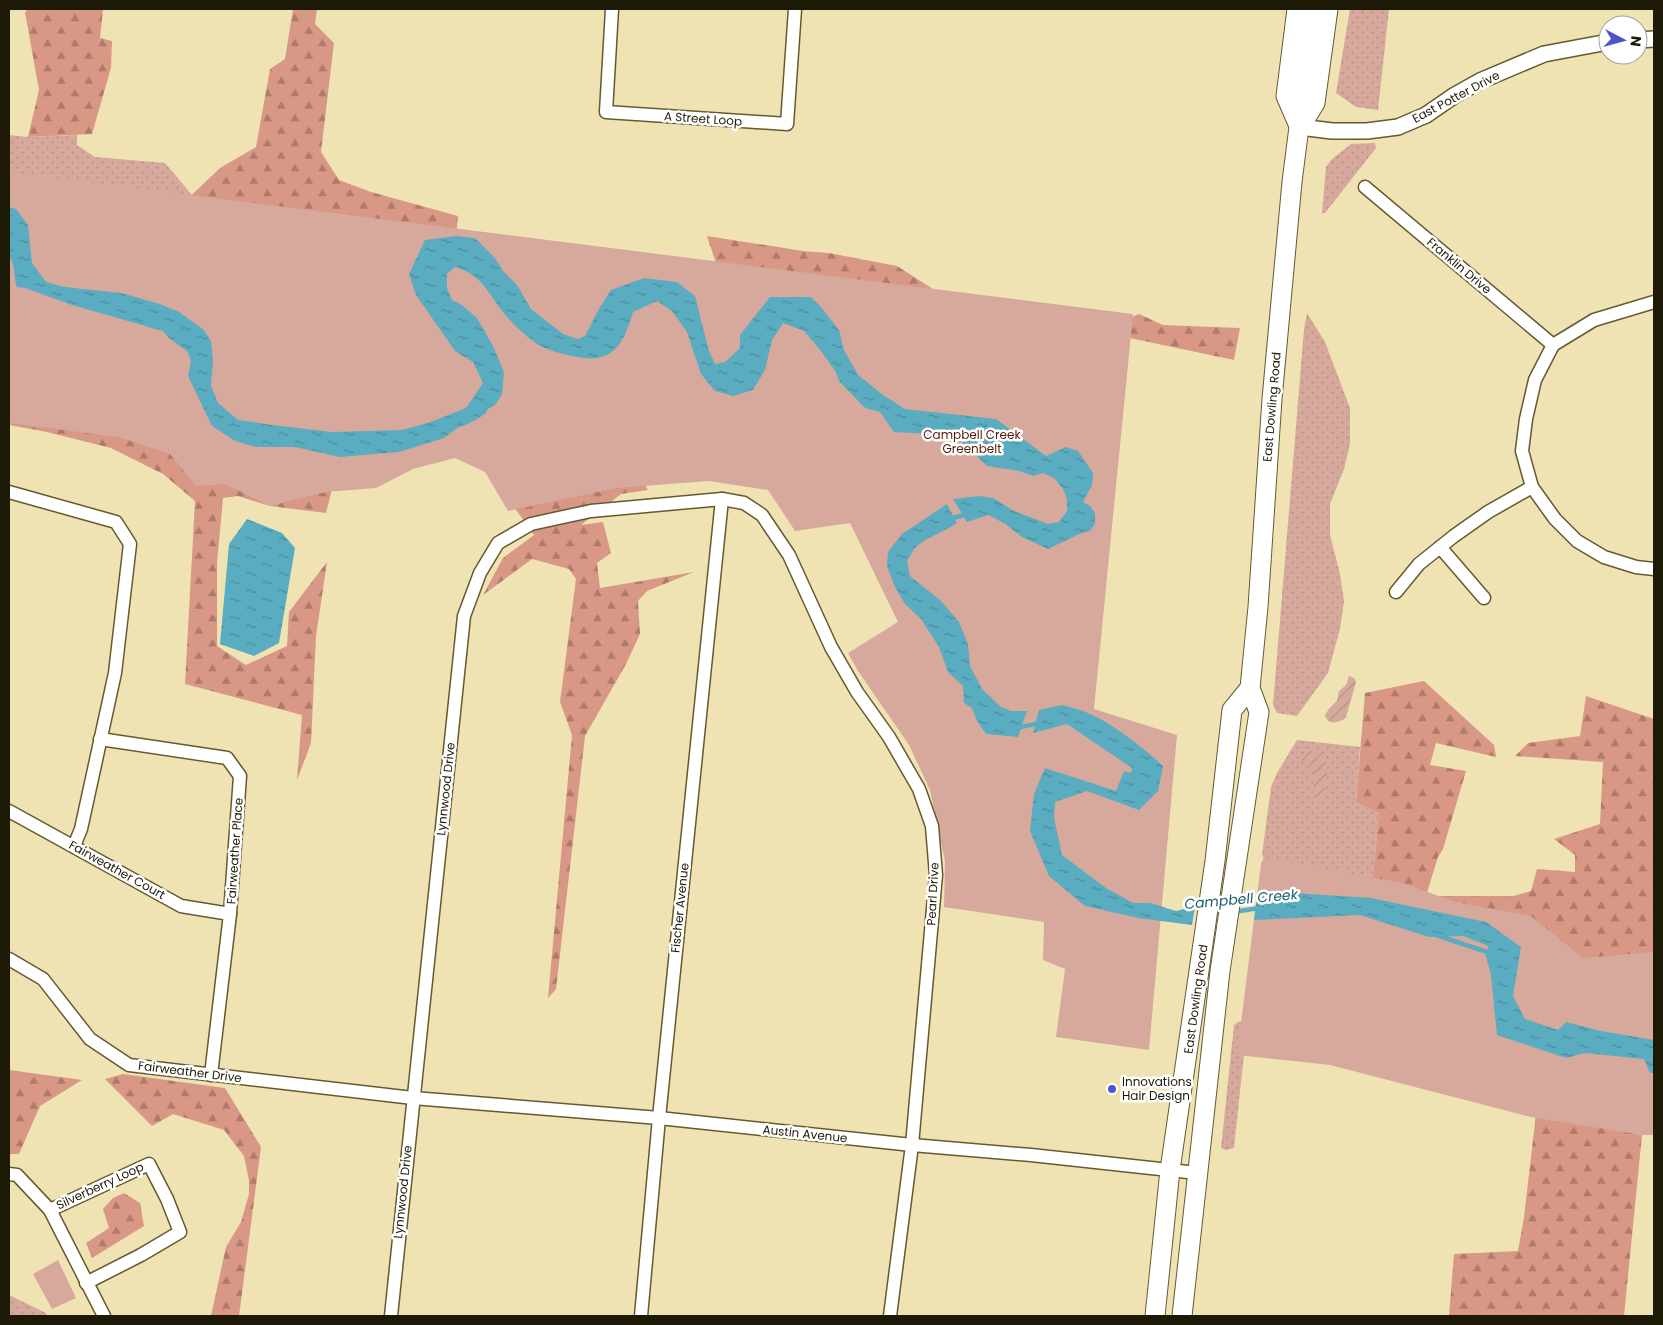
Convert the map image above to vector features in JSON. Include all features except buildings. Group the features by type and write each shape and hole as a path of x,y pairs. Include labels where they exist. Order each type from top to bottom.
{"main road":[{"path":"1297,9 1286,96 1300,127"},
{"name":"East Dowling Road","path":"1182,1316 1220,971 1259,712 1250,688 1258,607 1274,380 1292,182 1314,9"},
{"path":"1300,127 1315,103 1328,9"},
{"name":"East Dowling Road","path":"1155,1316 1170,1170 1215,861 1232,710 1250,688"}],"street":[{"name":"A Street Loop","path":"612,9 606,112 787,124 794,9"},
{"name":"East Potter Drive","path":"1300,127 1367,131 1398,127 1426,115 1480,81 1544,54 1598,44"},
{"name":"Franklin Drive","path":"1365,187 1553,345"},
{"path":"1654,302 1594,320 1553,345 1535,380 1526,419 1522,451 1532,487 1555,519 1577,541 1604,557 1636,567 1654,569"},
{"path":"1396,592 1419,564 1440,547 1488,512 1532,487"},
{"path":"9,492 116,522 130,544 115,673 81,829 74,846"},
{"name":"Lynnwood Drive","path":"391,1316 464,616 480,573 498,543 530,524 591,511 722,500 744,503 762,515"},
{"name":"Fischer Avenue","path":"641,1316 659,1118 722,500"},
{"name":"Pearl Drive","path":"762,515 789,555 831,647 857,692 889,737 918,788 932,826 936,875 912,1145 890,1316"},
{"path":"1440,547 1484,598"},
{"name":"Fairweather Place","path":"100,739 227,758 240,776 230,914 212,1075"},
{"name":"Fairweather Court","path":"9,811 181,906 230,914"},
{"name":"Fairweather Drive","path":"9,959 43,979 90,1039 129,1065 413,1098"},
{"name":"Austin Avenue","path":"413,1098 659,1118 1197,1173"},
{"name":"Silverberry Loop","path":"50,1210 149,1164 167,1199 180,1232 141,1255 86,1283"},
{"path":"9,1174 16,1175 50,1210 104,1316"}],"green space":[{"path":"28,9 103,9 100,38 112,41 111,68 92,134 28,137 39,90 25,12"},
{"path":"293,9 317,9 315,24 334,43 321,152 339,180 371,192 458,216 456,236 175,211 220,168 256,147 270,69 285,59"},
{"path":"1350,9 1389,9 1378,110 1356,107 1336,93"},
{"path":"9,135 28,137 77,135 77,145 95,157 165,163 192,195 9,207"},
{"path":"1375,143 1376,148 1325,213 1322,213 1326,167 1331,160 1351,144"},
{"name":"Campbell Creek Greenbelt","path":"9,172 1133,314 1094,709 1177,735 1149,1050 1056,1037 1065,969 1043,960 1044,922 944,907 945,861 930,790 909,745 858,671 848,653 898,622 850,523 795,531 768,490 709,481 617,488 508,511 485,472 455,458 413,469 376,488 326,492 270,506 225,484 196,486 170,454 119,437 9,423"},
{"path":"707,236 803,251 829,253 897,266 933,289 1101,330 1139,314 1163,325 1240,328 1234,360 1125,337 740,335"},
{"path":"1307,313 1325,342 1350,408 1350,444 1344,469 1330,504 1330,535 1340,574 1344,601 1340,629 1328,673 1297,716 1277,713 1273,705 1304,329"},
{"path":"9,367 340,457 326,513 270,506 238,496 223,498 217,563 217,646 246,665 287,646 289,612 327,562 316,636 311,743 297,780 302,715 185,684 195,501 163,474 111,448 47,432 9,425"},
{"path":"590,398 648,490 621,494 581,525 603,522 611,553 597,563 600,588 694,572 647,591 638,601 640,634 626,664 585,736 556,989 548,998 572,735 560,702 576,579 569,569 532,559 483,595 503,558 534,535 509,500"},
{"path":"1349,676 1354,678 1356,682 1346,717 1338,722 1331,722 1325,715 1337,701 1339,691 1346,685"},
{"path":"1424,681 1494,745 1496,757 1436,743 1430,765 1466,771 1443,849 1438,857 1426,896 1513,896 1531,891 1537,869 1575,872 1575,855 1554,839 1600,824 1603,762 1515,756 1528,743 1580,736 1586,696 1654,719 1654,1040 1371,898 1379,813 1356,802 1365,693"},
{"path":"1297,740 1360,747 1356,802 1379,813 1371,898 1261,864 1264,858 1262,855 1271,787 1277,773"},
{"path":"1304,752 1319,753 1323,757 1327,767 1323,796 1318,799 1313,797 1315,779 1313,771 1302,760"},
{"path":"1264,857 1403,883 1455,902 1531,916 1583,958 1654,952 1654,1135 1642,1135 1531,1117 1330,1065 1237,1055 1261,864"},
{"path":"1242,1021 1247,1026 1234,1148 1226,1150 1221,1148 1234,1025"},
{"path":"9,1070 82,1080 40,1106 19,1154 9,1154"},
{"path":"123,1074 225,1088 261,1147 239,1316 211,1316 226,1247 241,1222 249,1194 249,1181 244,1156 224,1130 173,1114 152,1126 105,1079"},
{"path":"1536,1114 1642,1135 1624,1316 1449,1316 1454,1254 1518,1251 1524,1217"},
{"path":"124,1193 140,1203 144,1226 92,1258 86,1243 109,1228 103,1209 113,1198"},
{"path":"58,1260 76,1298 52,1309 33,1274"},
{"path":"9,1295 46,1313 47,1316 9,1316"}],"water":[{"path":"9,207 16,209 28,225 32,263 46,282 65,287 121,293 160,304 179,312 204,330 211,341 213,361 211,386 218,403 238,420 332,432 402,430 428,423 466,408 483,383 473,362 455,351 416,295 409,274 425,240 456,236 475,238 495,258 503,271 517,285 531,309 563,334 578,339 585,336 611,290 644,278 677,282 695,296 709,351 715,364 725,362 740,348 740,335 770,297 811,297 839,330 844,350 858,375 883,395 905,409 996,419 1046,456 1066,447 1078,451 1093,473 1092,485 1083,502 1090,506 1095,513 1095,524 1090,531 1079,534 1048,549 1022,537 1004,523 988,515 967,522 953,499 979,496 993,498 1014,511 1048,524 1059,522 1067,511 1067,499 1063,489 1054,478 1043,473 1033,476 1019,471 987,466 965,444 949,435 894,432 880,412 865,408 839,381 836,372 804,331 783,323 772,340 765,370 753,390 733,396 715,391 701,374 687,332 672,311 657,301 633,312 622,339 611,352 604,356 583,358 550,350 534,342 506,316 479,280 455,267 447,274 447,288 452,300 462,305 477,318 493,346 504,372 502,394 496,404 488,409 485,414 457,428 444,438 399,452 340,457 295,447 256,447 235,441 212,426 188,376 191,362 188,352 169,338 163,331 17,287 13,264 9,257"},
{"path":"947,504 957,523 920,544 915,549 907,561 910,576 941,601 959,622 968,644 970,666 982,689 1001,707 1011,711 1027,711 1018,737 986,734 977,721 972,708 964,703 963,686 948,672 939,647 921,619 905,604 895,587 887,566 888,552 902,534"},
{"path":"247,519 282,533 295,548 279,643 254,656 220,644 229,544"},
{"path":"1062,705 1097,717 1117,729 1163,766 1158,791 1139,810 1087,791 1055,802 1054,818 1062,855 1106,888 1133,903 1150,903 1176,911 1195,906 1192,925 1138,918 1085,906 1049,876 1030,831 1034,794 1045,768 1116,791 1124,771 1131,773 1132,768 1067,724 1033,733 1039,710"},
{"path":"1280,892 1371,898 1486,922 1521,947 1513,996 1525,1019 1558,1030 1566,1022 1601,1031 1654,1040 1654,1073 1650,1073 1644,1059 1585,1053 1566,1058 1497,1035 1488,946 1463,936 1429,937 1360,915 1254,920 1257,896"}],"waterway":[{"name":"Campbell Creek","path":"950,519 967,514"},
{"name":"Campbell Creek","path":"1016,728 1040,723"},
{"name":"Campbell Creek","path":"1233,912 1260,908"},
{"name":"Campbell Creek","path":"1436,935 1487,952 1492,970"}],"place":[{"name":"Innovations Hair Design","path":"1112,1089"}]}
